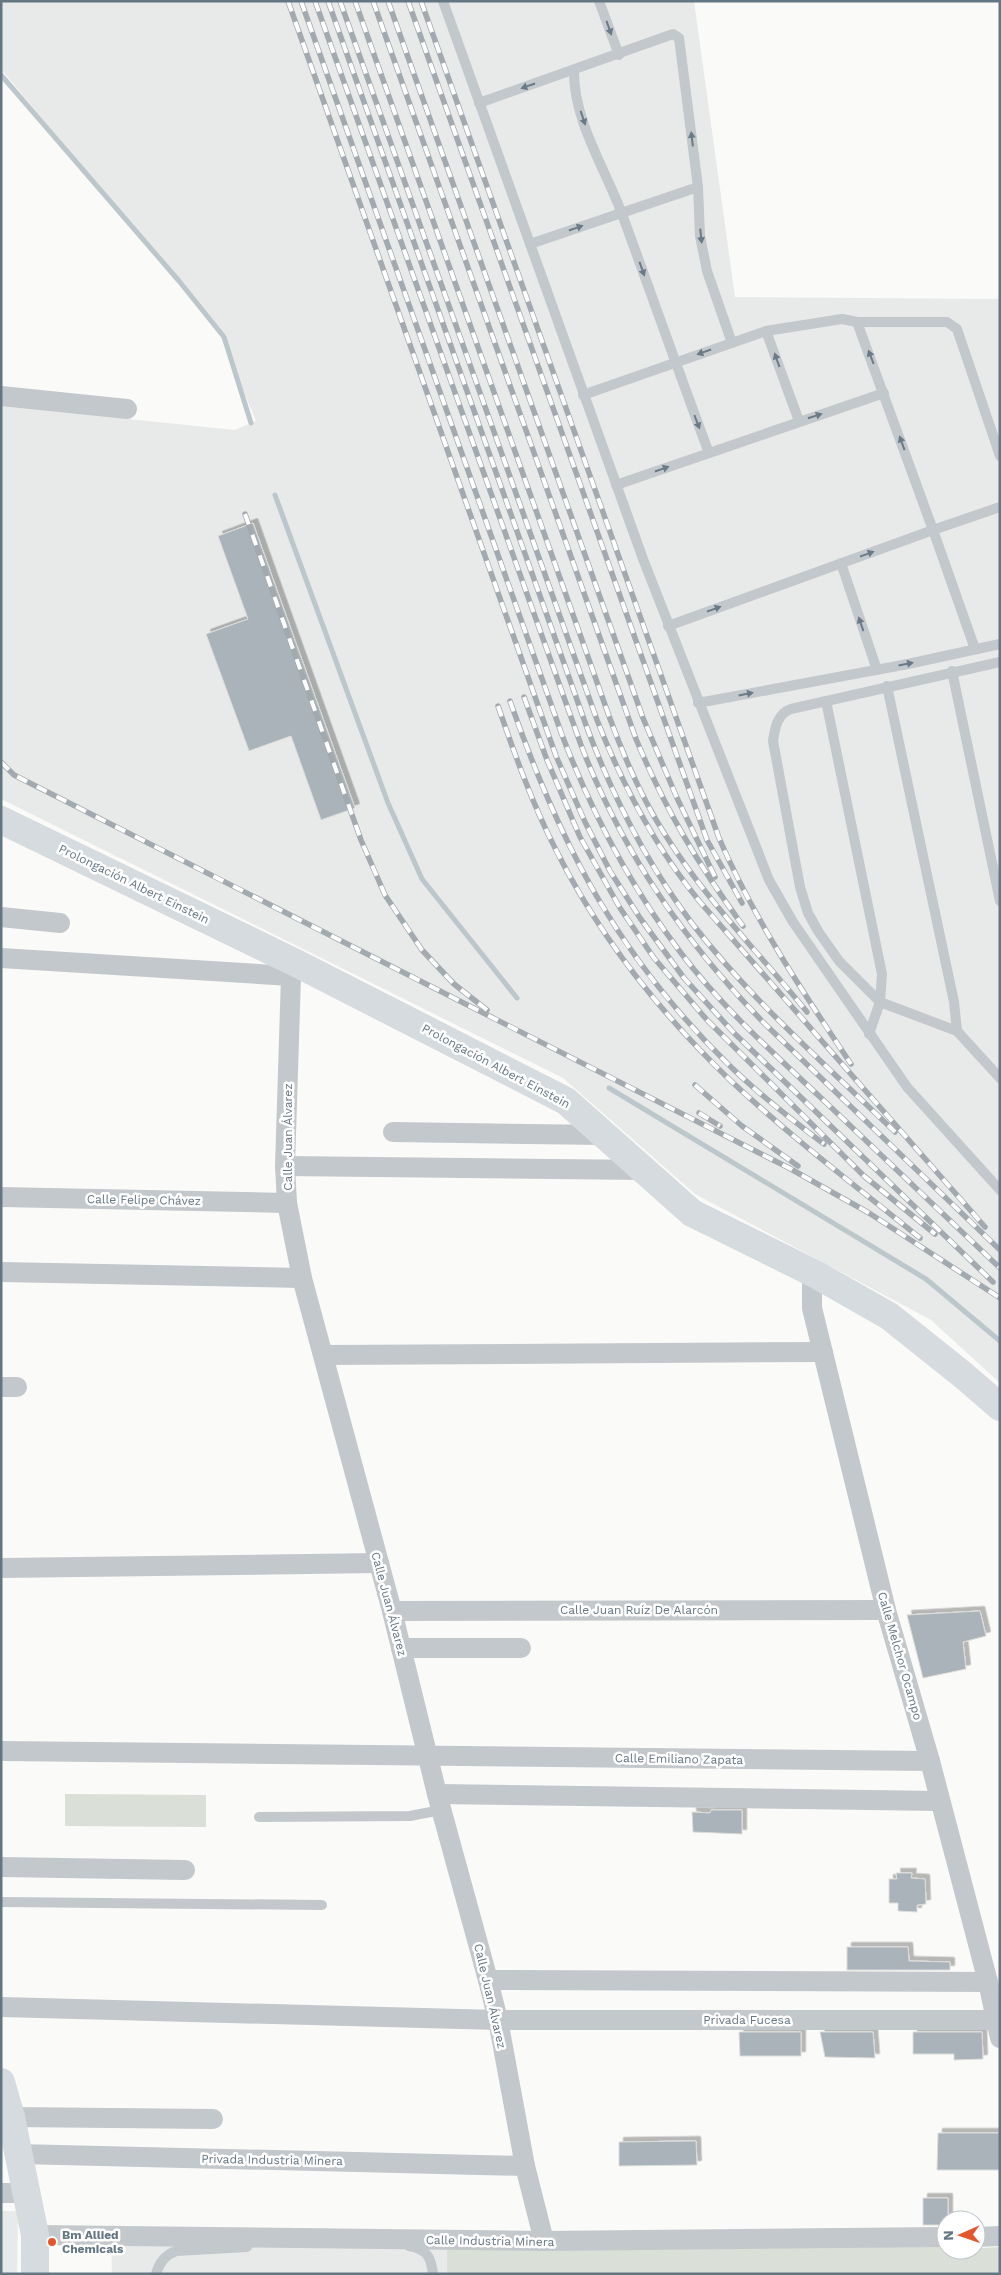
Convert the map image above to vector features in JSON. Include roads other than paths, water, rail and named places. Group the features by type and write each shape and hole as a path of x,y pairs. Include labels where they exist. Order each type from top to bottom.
{"main road":[{"name":"Prolongación Albert Einstein","path":"1,820 294,969 566,1102 692,1213 817,1275 889,1316 1000,1407"},
{"path":"1,2082 11,2117 18,2154 14,2193 35,2235 50,2274"},
{"path":"35,2235 35,2274"}],"street":[{"path":"1,396 127,410"},
{"path":"1,917 60,923"},
{"path":"1,958 294,969"},
{"name":"Calle Juan Álvarez","path":"294,969 285,1166 288,1203 302,1278 392,1611 439,1802 488,1980 498,2020 525,2166 544,2241"},
{"path":"394,1132 604,1135"},
{"path":"285,1166 644,1170"},
{"name":"Calle Felipe Chávez","path":"1,1197 288,1203"},
{"path":"1,1272 302,1278"},
{"name":"Calle Melchor Ocampo","path":"817,1275 812,1284 810,1299 822,1352 886,1610 930,1761 988,1982 998,2029"},
{"path":"324,1355 822,1352"},
{"path":"1,1568 379,1563"},
{"name":"Calle Juan Ruíz De Alarcón","path":"392,1611 886,1610"},
{"path":"401,1648 521,1648"},
{"name":"Calle Emiliano Zapata","path":"1,1750 930,1761"},
{"path":"439,1802 940,1801"},
{"path":"1,1867 185,1870"},
{"path":"488,1980 988,1982"},
{"name":"Privada Fucesa","path":"1,2007 498,2020 998,2029"},
{"path":"11,2117 213,2119"},
{"name":"Privada Industria Minera","path":"18,2154 525,2166"},
{"name":"Calle Industria Minera","path":"35,2235 544,2241 936,2237"},
{"path":"986,2237 1000,2236"}],"lane":[{"path":"442,1 668,626 772,887 793,922 907,1087 1000,1190"},
{"path":"599,1 619,55"},
{"path":"479,104 619,55 672,34 679,38 698,187 700,236 707,271 732,343"},
{"path":"574,70 580,111 621,212 709,453"},
{"path":"530,244 698,187"},
{"path":"584,395 766,331 842,319 857,322 947,322 954,325 957,329 1000,456"},
{"path":"857,322 975,649"},
{"path":"766,331 799,422"},
{"path":"616,485 884,393"},
{"path":"668,626 1000,507"},
{"path":"841,564 877,670"},
{"path":"698,703 877,670 1000,644"},
{"path":"1000,662 952,671 791,709 782,714 774,730 774,753 800,887 808,913 818,931 839,961 880,1002 957,1031 1000,1078"},
{"path":"952,671 1000,901"},
{"path":"887,686 954,1002 957,1031"},
{"path":"826,701 881,965 880,1002 869,1034"},
{"path":"259,1817 410,1816 439,1802"},
{"path":"1,1902 322,1905"},
{"path":"156,2274 161,2261 168,2254 176,2251 285,2246 411,2246 421,2248 427,2253 430,2257 433,2274"}],"waterway":[{"path":"1,75 179,281 224,337 251,423"},
{"path":"275,495 388,803 422,879 517,998"},
{"path":"609,1088 926,1279 1000,1341"}],"railway":[{"path":"288,1 556,756 585,822 610,871 640,918 684,978 734,1033 993,1282"},
{"path":"301,1 562,735 599,821 645,902 696,973 765,1045 1000,1268"},
{"path":"315,1 581,745 597,784 636,859 683,929 737,994 766,1025 1000,1250"},
{"path":"328,1 586,725 607,777 631,827 659,876 691,922 738,978 895,1132"},
{"path":"340,1 597,720 618,769 641,815 654,838 700,902 985,1227"},
{"path":"355,1 609,716 634,778 657,822 698,882 807,1012"},
{"path":"373,1 636,739 659,790 697,859 743,926"},
{"path":"388,1 643,718 677,798 715,877"},
{"path":"408,1 707,840 742,903"},
{"path":"421,1 719,838 763,926 851,1064"},
{"path":"245,514 361,840 385,895 422,950 454,984 487,1010"},
{"path":"524,697 547,760 580,837 620,908 654,958 707,1020 864,1176 935,1234"},
{"path":"510,701 550,804 573,852 625,942 656,984 691,1026 731,1067 776,1107 824,1144"},
{"path":"498,706 517,761 556,850 592,913 633,973 680,1029 731,1081 800,1142 920,1238"},
{"path":"1,762 14,775 789,1168 869,1213 1000,1298"},
{"path":"695,1085 742,1126 798,1166"},
{"path":"699,1113 720,1126"}],"place":[{"name":"Bm Allied Chemicals","path":"52,2242"}]}
